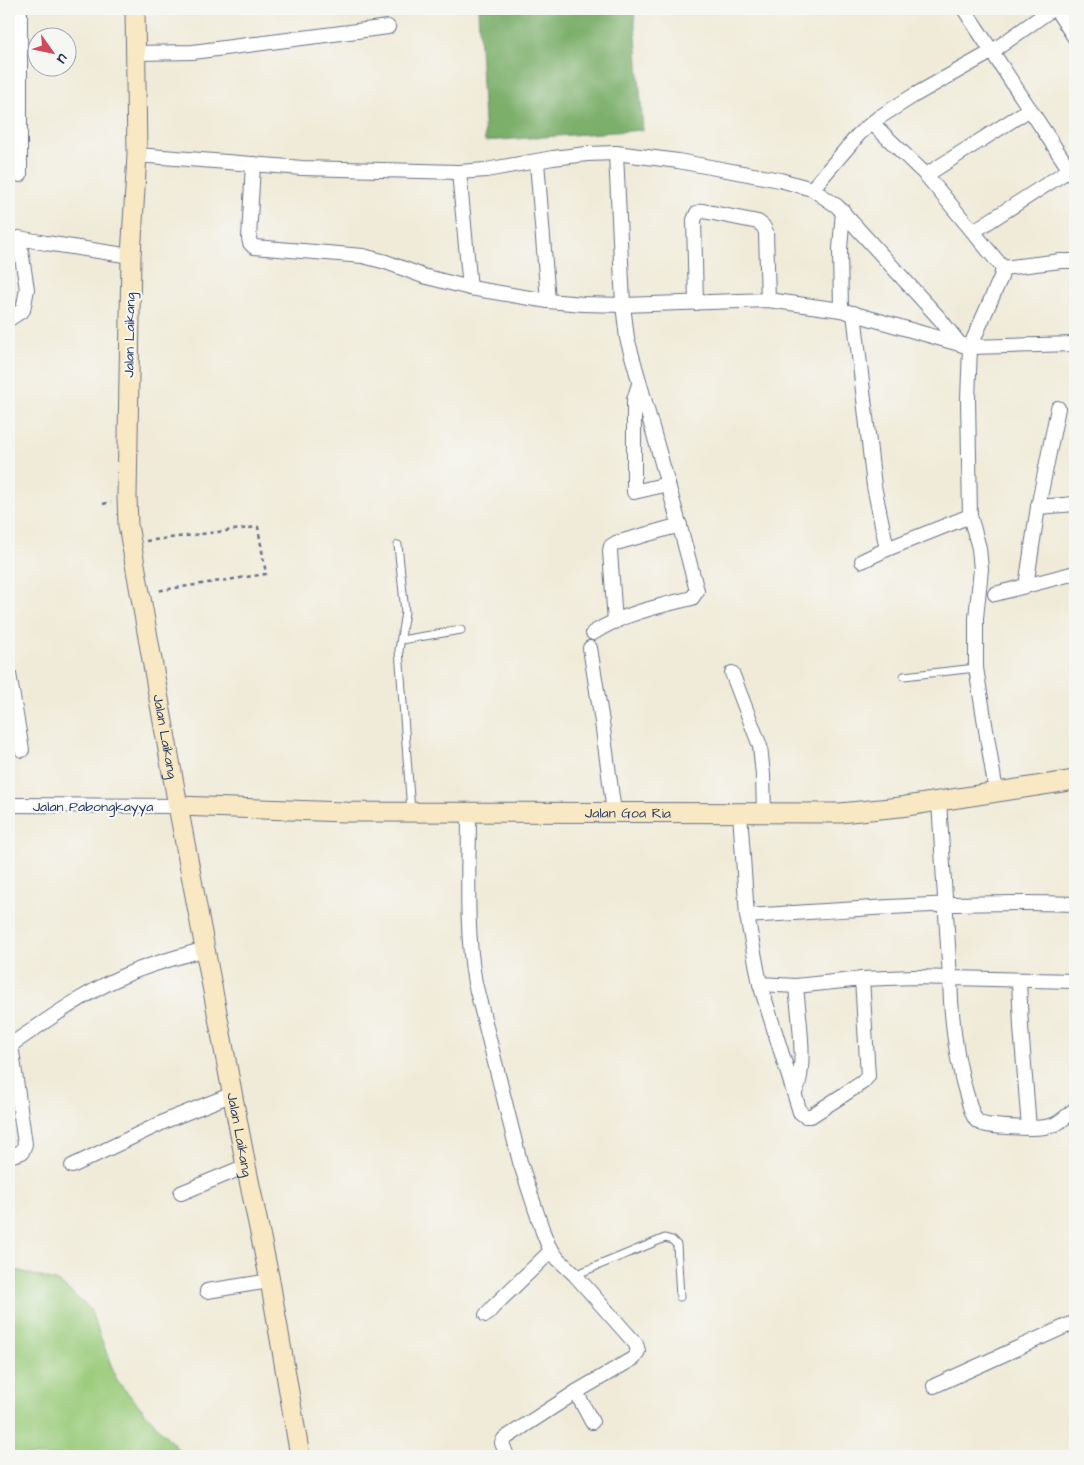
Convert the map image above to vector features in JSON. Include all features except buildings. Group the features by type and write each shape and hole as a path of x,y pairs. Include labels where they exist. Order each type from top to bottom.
{"main road":[{"name":"Jalan Laikang","path":"135,9 137,155 131,256 128,525 205,950 270,1281 300,1456"},
{"name":"Jalan Goa Ria","path":"178,806 411,813 864,812 1075,780"}],"street":[{"path":"20,9 20,175"},
{"path":"964,9 1072,174 974,231"},
{"path":"812,189 859,134 872,123 913,96 993,51 1052,9"},
{"path":"1056,9 1075,38"},
{"path":"136,53 193,52 388,27"},
{"path":"926,175 1030,109"},
{"path":"872,123 926,175 1003,268"},
{"path":"137,155 355,170 459,172 486,170 587,154 616,153 698,164 756,175 812,189 828,199 843,212 964,345"},
{"path":"593,633 614,622 658,606 692,598 697,592 627,338 623,305 616,153"},
{"path":"537,162 548,301"},
{"path":"253,164 249,238 250,243 254,246 363,256 386,262 423,276 470,288 548,301 623,305 768,300 848,312 964,345 1075,344"},
{"path":"459,172 470,288"},
{"path":"696,303 694,220 697,213 703,211 758,222 763,226 766,232 768,300"},
{"path":"843,212 840,249 848,312 874,486 887,549"},
{"path":"9,319 23,310 27,289 14,238 131,256"},
{"path":"1003,268 1068,261 1075,252"},
{"path":"996,792 976,668 976,618 981,569 979,548 970,516 968,399 964,345 1001,277 1003,268"},
{"path":"639,384 634,400 634,492 668,484"},
{"path":"1026,586 1038,507 1058,408"},
{"path":"1038,507 1075,504"},
{"path":"862,561 970,516"},
{"path":"614,622 610,551 612,546 616,543 680,525"},
{"path":"995,594 1075,573"},
{"path":"590,648 614,812"},
{"path":"732,673 760,746 764,813"},
{"path":"9,675 22,750"},
{"path":"938,801 946,904 951,1019 954,1041 974,1117 982,1124 1045,1128 1054,1126 1075,1110"},
{"name":"Jalan Pabongkayya","path":"9,805 178,806"},
{"path":"469,812 470,939 475,984 520,1162 543,1232 552,1250 558,1259 575,1275 636,1344 638,1351 634,1358 576,1392 504,1439 502,1447 508,1456"},
{"path":"740,813 747,916 760,984 800,1112 805,1116 812,1116 863,1082 868,1076 862,979"},
{"path":"747,916 946,904 1004,902 1075,904"},
{"path":"9,1156 22,1152 25,1144 10,1046 64,1009 120,977 162,961 205,950"},
{"path":"760,984 796,986 862,979 914,977 1075,981"},
{"path":"1019,980 1030,1128"},
{"path":"795,1092 801,1076 796,986"},
{"path":"72,1166 170,1119 233,1094"},
{"path":"181,1193 246,1166"},
{"path":"486,1315 500,1299 552,1250"},
{"path":"207,1291 270,1281"},
{"path":"934,1386 1075,1322"},
{"path":"576,1392 592,1422"}],"lane":[{"path":"398,545 405,612 399,650 411,813"},
{"path":"401,640 461,630"},
{"path":"904,676 976,668"},
{"path":"575,1275 665,1238 672,1240 677,1245 680,1297"}],"path":[{"path":"132,543 258,527 266,574 141,593"}],"green space":[{"path":"478,9 634,9 643,130 485,141"},
{"path":"9,1268 59,1282 90,1309 117,1381 184,1456 9,1456"}]}
